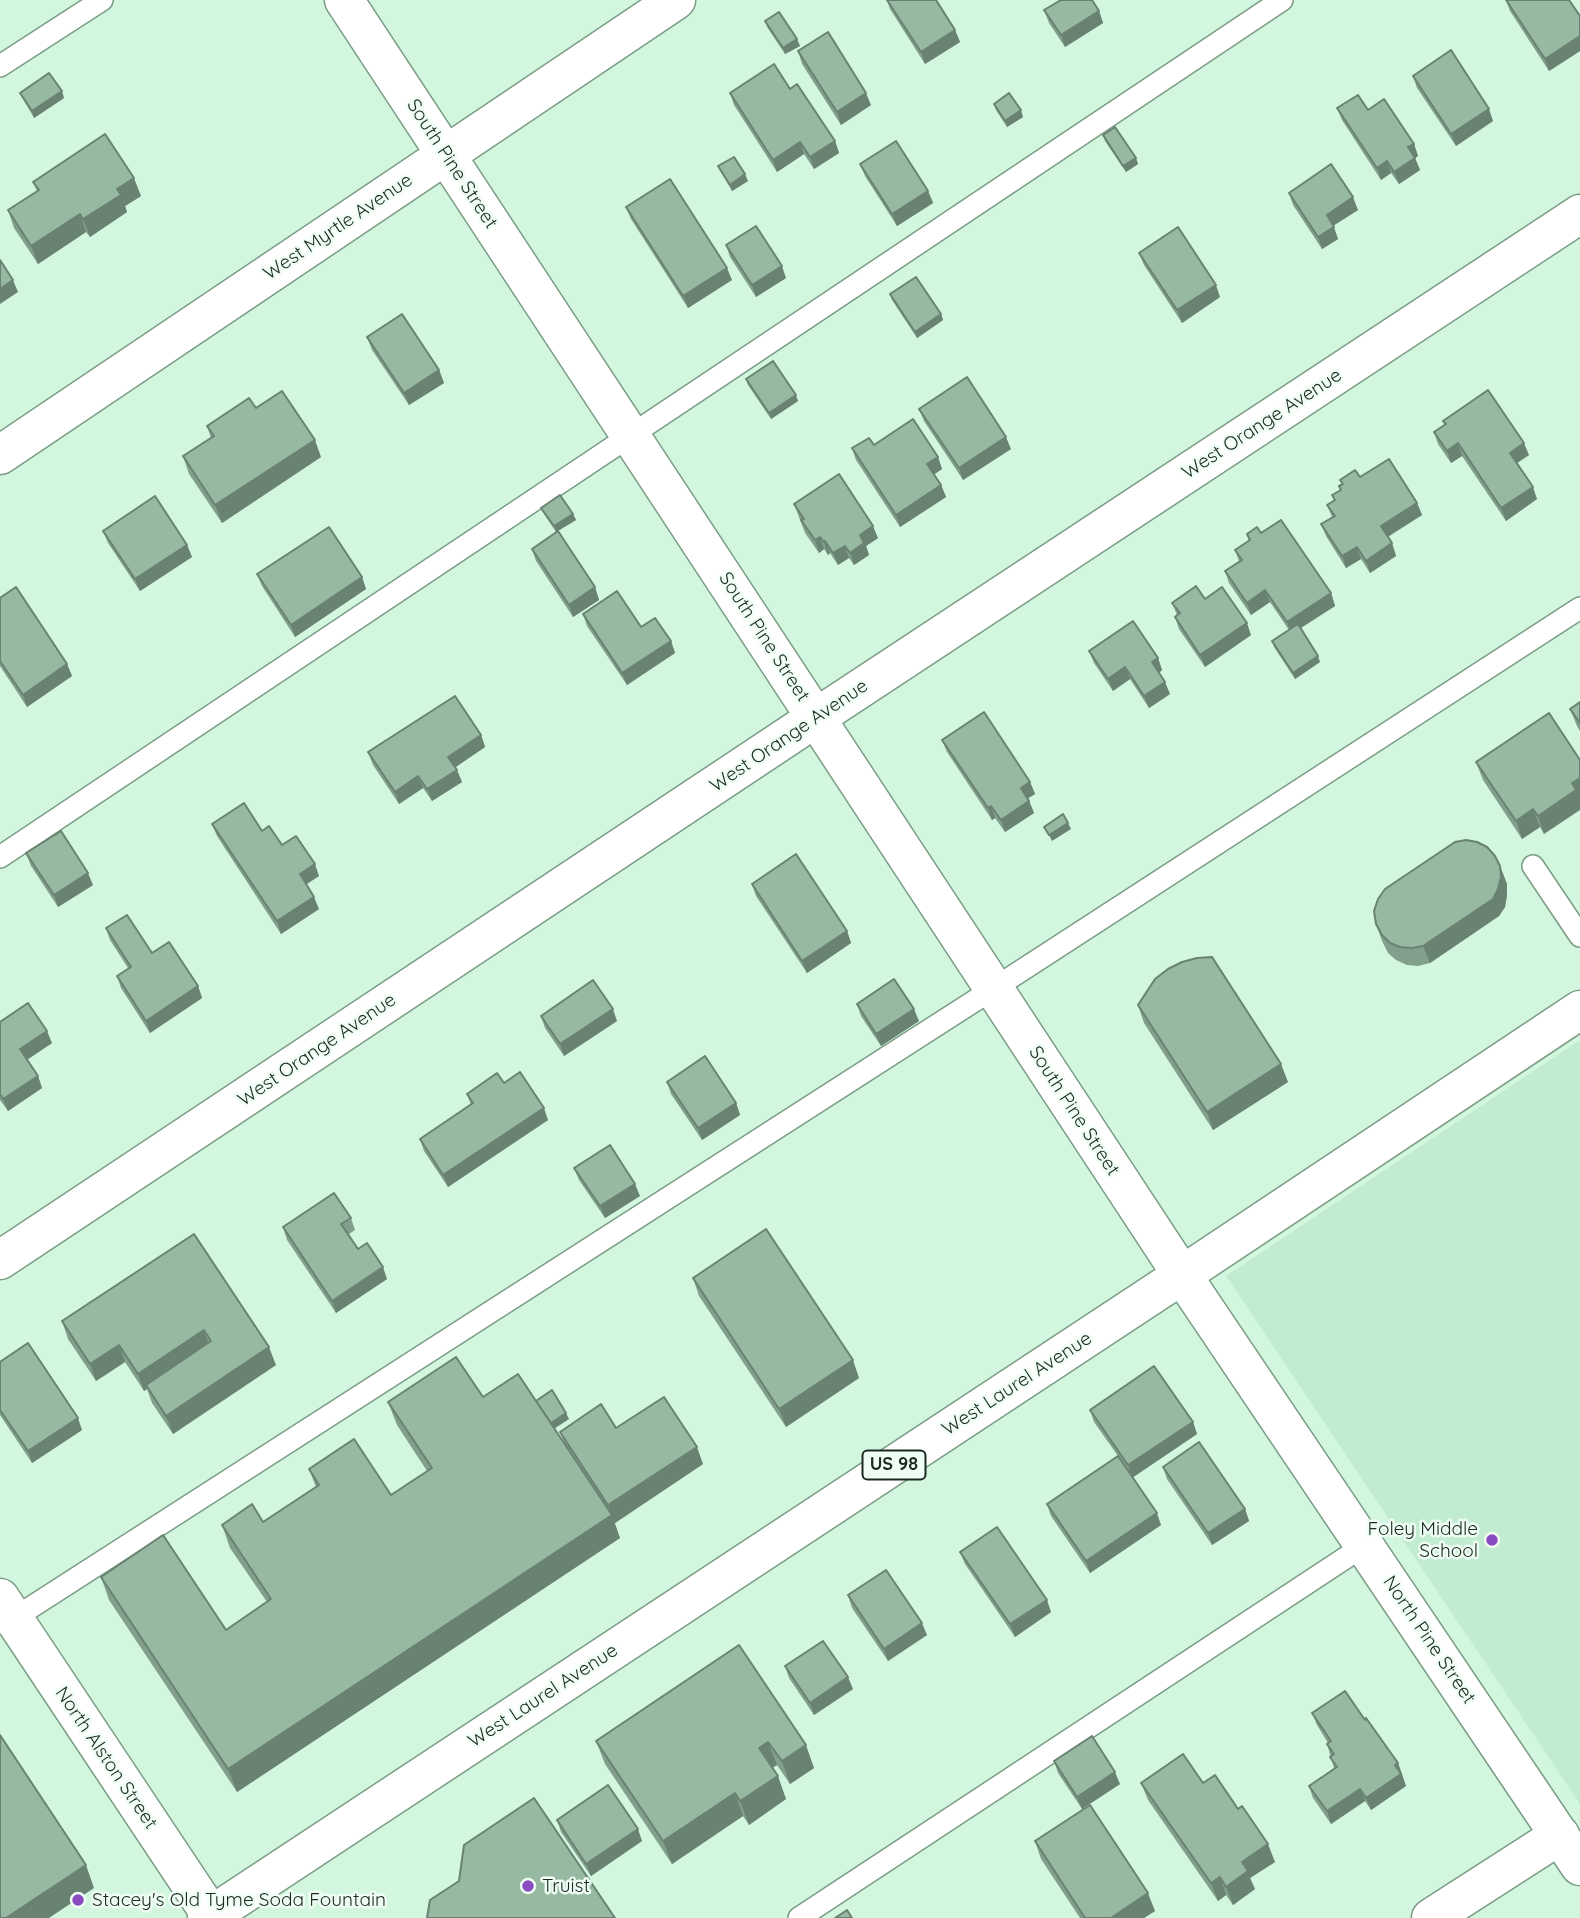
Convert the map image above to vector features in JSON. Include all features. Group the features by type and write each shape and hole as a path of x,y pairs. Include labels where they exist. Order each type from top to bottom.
{"street":[{"name":"South Pine Street","path":"344,0 1182,1275"},
{"name":"West Myrtle Avenue","path":"0,455 676,0"},
{"name":"West Orange Avenue","path":"0,1260 1580,214"},
{"name":"West Laurel Avenue","path":"210,1917 1580,1010"},
{"name":"North Pine Street","path":"1182,1275 1365,1545 1573,1841"},
{"name":"North Alston Street","path":"4,1614 210,1917"},
{"path":"1431,1918 1573,1841"}],"lane":[{"path":"0,66 102,0"},
{"path":"0,857 1282,0"},
{"path":"4,1614 993,989 1580,608"},
{"path":"1534,866 1580,936"},
{"path":"799,1918 1365,1545"}],"shaded area":[{"name":"Foley Middle School","path":"1580,1040 1580,1804 1226,1276"}],"building":[{"path":"887,0 936,0 955,30 921,52"},
{"path":"1061,0 1092,0 1099,11 1061,35 1044,10"},
{"path":"1506,0 1569,0 1580,16 1580,36 1545,59"},
{"path":"779,12 797,39 783,48 765,21"},
{"path":"828,32 866,93 837,112 798,51"},
{"path":"1451,50 1489,109 1451,134 1413,76"},
{"path":"774,64 790,89 797,84 835,141 810,157 800,142 773,160 730,93"},
{"path":"49,73 62,91 32,111 20,93"},
{"path":"1009,93 1021,110 1005,121 994,104"},
{"path":"1358,95 1368,110 1384,99 1414,144 1408,147 1415,158 1394,172 1387,161 1377,168 1337,108"},
{"path":"1115,127 1136,158 1123,166 1103,135"},
{"path":"105,134 134,178 117,189 121,195 83,219 80,214 31,246 8,210 39,190 33,182"},
{"path":"896,141 928,191 892,214 860,164"},
{"path":"734,157 745,174 730,185 718,166"},
{"path":"1331,164 1353,197 1327,215 1334,227 1318,237 1289,193"},
{"path":"670,179 727,268 683,296 626,207"},
{"path":"756,226 782,266 752,285 726,245"},
{"path":"1178,227 1216,285 1177,310 1139,253"},
{"path":"0,260 13,280 0,289"},
{"path":"916,277 941,314 915,332 890,294"},
{"path":"402,314 439,370 404,393 367,337"},
{"path":"773,361 796,395 769,413 746,379"},
{"path":"967,377 1006,437 959,468 919,409"},
{"path":"1488,390 1524,443 1510,453 1533,487 1501,508 1458,443 1447,451 1434,432 1446,424 1443,421"},
{"path":"282,391 315,440 215,505 183,456 214,436 207,426 249,398 256,408"},
{"path":"913,419 938,457 927,464 941,485 896,515 852,448 869,438 874,445"},
{"path":"1389,459 1417,503 1381,526 1392,543 1366,561 1357,547 1342,556 1321,524 1335,516 1327,505 1335,500 1332,495 1341,490 1339,486 1343,484 1340,480 1355,470 1360,477"},
{"path":"839,474 873,526 860,535 864,543 850,553 845,546 833,553 820,537 815,540 794,504"},
{"path":"560,495 573,514 554,526 541,508"},
{"path":"155,496 187,545 135,579 103,531"},
{"path":"1281,520 1331,593 1287,622 1265,590 1247,603 1225,571 1242,560 1235,550 1250,540 1247,534 1257,527 1261,533"},
{"path":"329,527 362,577 291,625 257,574"},
{"path":"558,531 595,587 569,605 532,549"},
{"path":"1196,586 1205,599 1222,587 1247,623 1200,655 1175,617 1180,613 1172,603"},
{"path":"16,587 67,664 23,695 0,661 0,598"},
{"path":"617,591 641,627 655,618 671,641 622,673 583,614"},
{"path":"1133,621 1158,658 1152,662 1165,682 1144,696 1125,667 1108,679 1089,651"},
{"path":"1298,624 1318,656 1293,673 1272,641"},
{"path":"455,696 481,735 448,757 457,770 427,789 418,776 395,792 368,752"},
{"path":"1580,702 1580,723 1570,709"},
{"path":"984,712 1030,782 1021,788 1029,801 1001,820 991,806 988,808 942,740"},
{"path":"1549,713 1580,760 1580,778 1572,783 1576,790 1538,816 1533,809 1516,821 1476,762"},
{"path":"244,803 262,831 269,826 282,845 296,836 315,864 300,874 314,897 277,921 212,824"},
{"path":"1063,814 1068,823 1049,835 1044,827"},
{"path":"61,831 88,873 54,895 26,853"},
{"path":"1466,840 1487,847 1500,866 1501,877 1493,899 1423,946 1400,947 1390,943 1376,924 1374,911 1385,889 1455,842"},
{"path":"796,854 847,931 802,961 752,884"},
{"path":"127,915 152,953 169,942 198,986 146,1021 117,976 131,967 106,928"},
{"path":"1212,957 1281,1064 1207,1112 1138,1005 1155,979 1168,969 1182,962"},
{"path":"894,979 914,1009 876,1034 857,1004"},
{"path":"593,980 613,1009 560,1044 541,1016"},
{"path":"28,1003 47,1031 20,1049 38,1076 3,1099 0,1094 0,1022"},
{"path":"705,1056 736,1103 698,1128 667,1082"},
{"path":"520,1072 544,1108 443,1175 420,1139 473,1103 467,1094 497,1073 504,1083"},
{"path":"610,1145 635,1184 600,1206 574,1168"},
{"path":"334,1193 351,1218 341,1224 358,1249 367,1243 383,1267 332,1301 283,1227"},
{"path":"766,1229 853,1360 779,1409 693,1278"},
{"path":"194,1234 269,1347 166,1416 146,1385 211,1341 204,1330 138,1374 119,1345 90,1364 62,1321"},
{"path":"28,1343 78,1418 28,1451 0,1410 0,1362"},
{"path":"456,1357 483,1397 518,1374 612,1515 228,1769 101,1577 163,1535 226,1630 271,1599 222,1525 252,1504 263,1522 319,1485 309,1469 354,1439 391,1495 432,1468 388,1402"},
{"path":"1154,1366 1193,1422 1128,1465 1090,1410"},
{"path":"552,1390 566,1413 551,1423 536,1401"},
{"path":"664,1397 697,1447 608,1505 560,1432 601,1404 616,1428"},
{"path":"1199,1442 1245,1509 1208,1533 1163,1467"},
{"path":"1118,1456 1157,1513 1086,1561 1047,1504"},
{"path":"997,1527 1047,1600 1010,1624 960,1552"},
{"path":"886,1570 922,1623 884,1649 848,1595"},
{"path":"823,1641 848,1677 810,1703 785,1666"},
{"path":"739,1645 806,1745 782,1761 768,1742 759,1748 778,1776 740,1801 735,1793 663,1841 596,1741"},
{"path":"1345,1691 1398,1763 1395,1765 1401,1774 1366,1798 1360,1789 1327,1811 1309,1786 1337,1767 1330,1757 1334,1754 1327,1744 1331,1741 1312,1713"},
{"path":"0,1735 86,1865 6,1918 0,1918"},
{"path":"1092,1736 1115,1772 1077,1797 1054,1761"},
{"path":"1183,1754 1203,1783 1215,1775 1238,1809 1242,1806 1268,1844 1242,1862 1248,1871 1226,1887 1220,1877 1211,1883 1141,1783"},
{"path":"608,1785 638,1829 586,1864 557,1820"},
{"name":"Truist","path":"534,1798 615,1918 427,1918 430,1900 459,1881 464,1845"},
{"path":"1090,1805 1148,1893 1111,1918 1085,1918 1035,1841"},
{"path":"847,1910 852,1918 835,1918"}],"place":[{"name":"Foley Middle School","path":"1492,1540"},
{"name":"Truist","path":"528,1886"},
{"name":"Stacey's Old Tyme Soda Fountain","path":"78,1900"}]}
